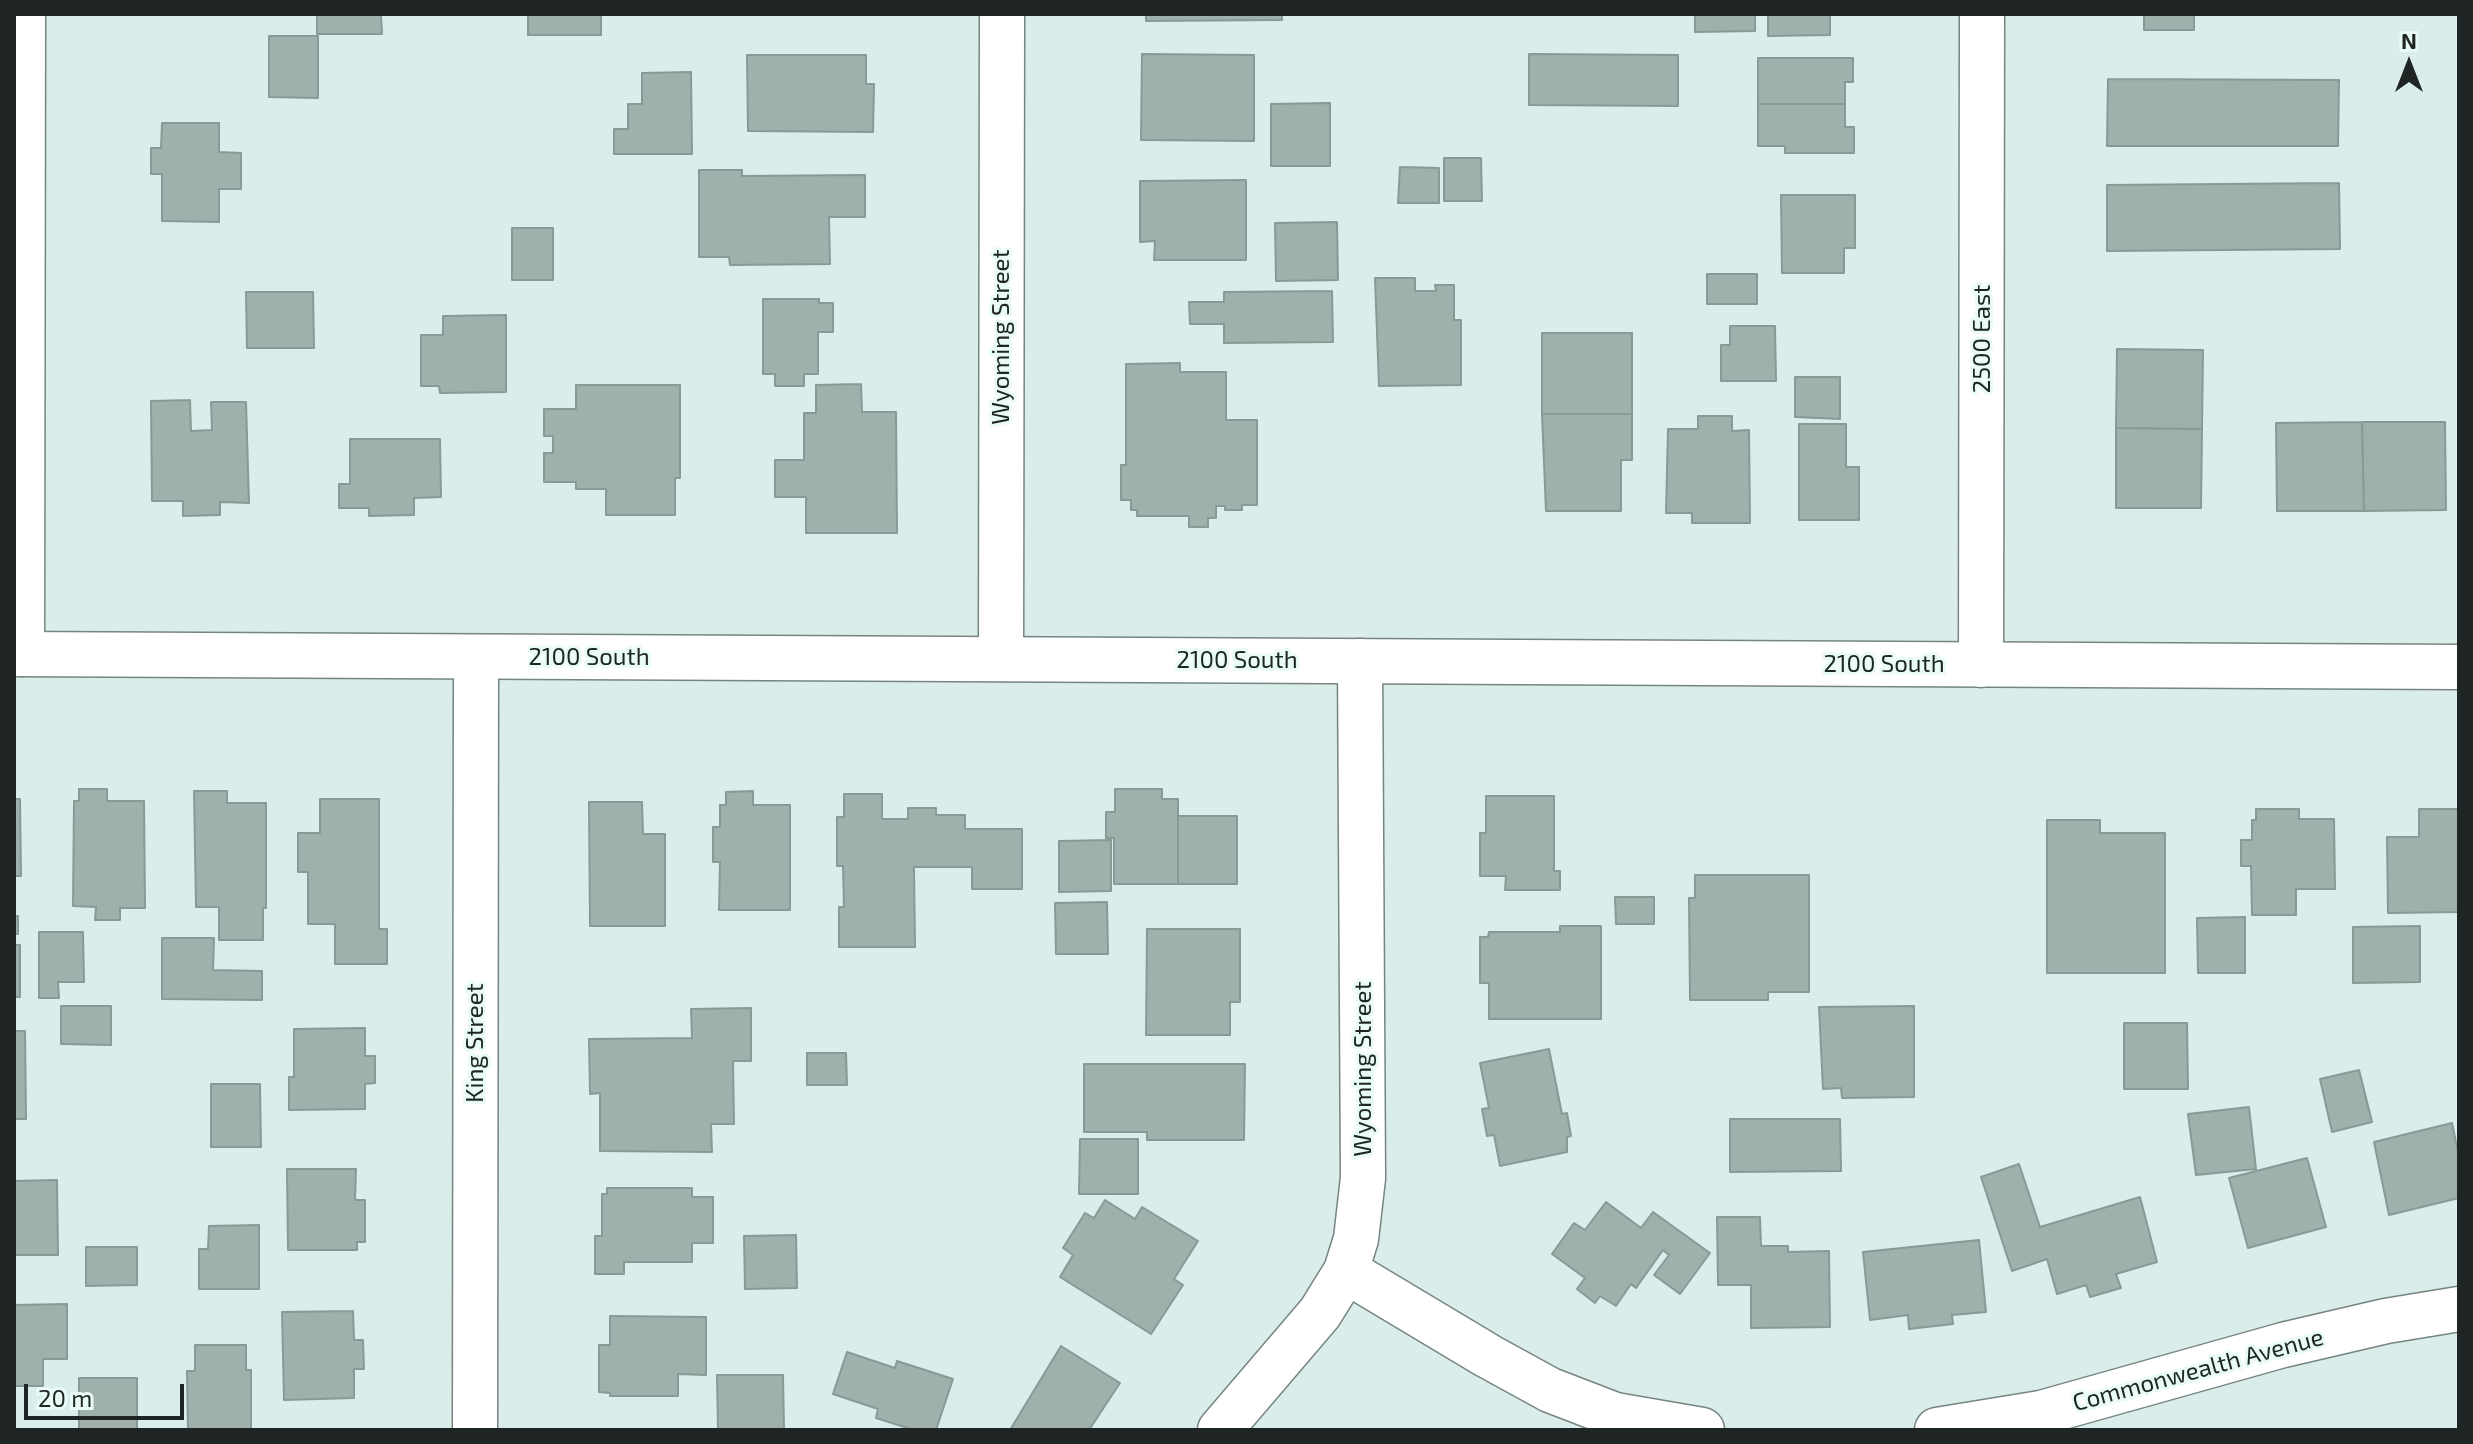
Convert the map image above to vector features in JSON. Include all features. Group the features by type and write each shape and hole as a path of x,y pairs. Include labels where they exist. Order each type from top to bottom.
{"street":[{"path":"18,654 23,14"},
{"name":"Wyoming Street","path":"1001,659 1002,14"},
{"name":"2500 East","path":"1981,665 1982,14"},
{"name":"2100 South","path":"18,654 2459,667"},
{"name":"King Street","path":"475,1430 476,657"},
{"name":"Wyoming Street","path":"1220,1430 1320,1313 1346,1271 1356,1239 1363,1178 1360,661"},
{"path":"1346,1271 1550,1390 1615,1415 1702,1430"},
{"name":"Commonwealth Avenue","path":"1937,1430 2041,1413 2283,1345 2386,1321 2459,1309"}],"building":[{"path":"317,14 381,14 382,34 317,34"},
{"path":"528,14 601,14 601,35 528,35"},
{"path":"1146,14 1282,14 1282,20 1146,21"},
{"path":"1695,14 1755,14 1755,31 1695,32"},
{"path":"1768,14 1830,14 1830,35 1768,36"},
{"path":"2144,14 2194,14 2194,30 2144,30"},
{"path":"269,36 318,36 318,98 269,97"},
{"path":"1142,54 1254,55 1254,141 1141,140"},
{"path":"1529,54 1678,55 1678,106 1529,105"},
{"path":"747,55 866,55 866,84 874,84 873,132 748,131"},
{"path":"1758,58 1853,58 1853,82 1845,82 1845,104 1758,104"},
{"path":"691,72 692,154 614,154 614,129 628,129 628,104 642,104 642,73"},
{"path":"2108,79 2339,80 2338,146 2107,146"},
{"path":"1330,103 1330,166 1271,166 1271,104"},
{"path":"1758,104 1845,104 1845,127 1854,127 1854,153 1785,153 1785,146 1758,146"},
{"path":"162,123 219,123 219,152 241,153 241,189 219,189 219,222 162,221 162,174 151,174 151,148 161,148"},
{"path":"1444,158 1481,158 1482,201 1444,201"},
{"path":"1400,167 1439,168 1439,203 1398,203"},
{"path":"699,170 742,170 742,176 865,175 865,217 829,217 830,264 730,265 729,257 699,257"},
{"path":"1246,180 1246,260 1154,260 1155,241 1140,242 1140,181"},
{"path":"2339,183 2340,249 2107,251 2107,185"},
{"path":"1781,195 1855,195 1855,248 1844,248 1844,273 1782,273"},
{"path":"1337,222 1338,280 1276,281 1275,223"},
{"path":"512,228 553,228 553,280 512,280"},
{"path":"1707,274 1757,274 1757,304 1707,304"},
{"path":"1375,278 1415,278 1415,291 1436,291 1435,285 1454,285 1454,320 1461,320 1461,385 1379,386"},
{"path":"1332,291 1333,342 1224,343 1224,324 1190,324 1189,302 1224,302 1224,292"},
{"path":"246,292 313,292 314,348 247,348"},
{"path":"763,299 819,299 819,303 833,303 833,332 818,332 818,374 804,374 804,386 775,386 775,374 763,374"},
{"path":"506,315 506,392 440,393 439,386 421,386 421,335 443,335 443,316"},
{"path":"1730,326 1775,326 1776,381 1721,381 1721,345 1730,345"},
{"path":"1542,333 1632,333 1632,414 1542,414"},
{"path":"2117,349 2203,350 2202,429 2116,428"},
{"path":"1180,363 1180,372 1226,372 1226,420 1257,420 1257,505 1242,505 1242,510 1225,510 1225,506 1216,506 1216,518 1208,518 1208,527 1189,527 1189,516 1137,516 1137,510 1131,510 1131,500 1121,500 1121,465 1126,465 1126,364"},
{"path":"1795,377 1840,377 1840,419 1795,417"},
{"path":"861,384 862,412 896,412 897,533 806,533 806,497 775,497 775,460 804,460 804,413 816,413 816,385"},
{"path":"576,385 680,385 680,478 675,478 675,515 606,515 606,489 576,489 576,482 544,482 544,453 553,453 553,436 544,436 544,409 576,409"},
{"path":"190,400 191,431 212,430 211,402 246,402 249,503 220,502 220,515 183,516 183,501 152,501 151,401"},
{"path":"1542,414 1632,414 1632,460 1621,460 1621,511 1546,511"},
{"path":"1698,416 1732,416 1732,431 1749,430 1750,523 1692,523 1692,513 1666,513 1668,429 1698,429"},
{"path":"2362,422 2445,422 2446,510 2364,511"},
{"path":"2362,422 2364,511 2277,511 2276,423"},
{"path":"1799,424 1846,424 1846,467 1859,467 1859,520 1799,520"},
{"path":"2116,428 2202,429 2201,508 2116,508"},
{"path":"350,439 440,439 441,497 414,498 414,515 369,516 369,508 339,508 339,484 350,484"},
{"path":"79,789 107,789 107,801 144,801 145,908 120,908 120,920 95,920 96,907 73,906 74,801 79,801"},
{"path":"1115,789 1162,789 1162,799 1178,799 1178,884 1114,884 1114,838 1106,838 1106,812 1115,812"},
{"path":"194,791 227,791 227,803 266,803 263,940 219,940 219,907 196,907"},
{"path":"753,791 753,805 790,805 790,910 719,910 720,862 713,862 713,827 720,827 720,805 726,805 726,792"},
{"path":"844,794 882,794 882,819 908,819 908,808 936,808 936,815 965,815 965,829 1022,829 1022,889 972,889 972,867 914,867 915,947 839,947 839,907 844,907 843,866 837,866 837,817 844,817"},
{"path":"1486,796 1554,796 1554,871 1560,871 1560,890 1505,890 1506,876 1480,876 1480,833 1486,833"},
{"path":"14,799 20,799 21,876 14,876"},
{"path":"320,799 379,799 379,929 387,929 387,964 335,964 335,924 308,924 308,872 298,872 298,833 320,833"},
{"path":"589,802 642,802 643,834 665,834 665,926 590,926"},
{"path":"2256,809 2299,809 2299,819 2334,819 2335,889 2296,889 2296,915 2252,915 2251,866 2241,866 2241,840 2252,840 2252,820 2256,820"},
{"path":"2419,809 2459,809 2459,912 2388,913 2387,837 2419,837"},
{"path":"1178,816 1237,816 1237,884 1178,884"},
{"path":"2047,820 2100,820 2100,833 2165,833 2165,973 2047,973"},
{"path":"1111,840 1111,891 1059,892 1059,841"},
{"path":"1695,875 1809,875 1809,992 1768,992 1768,1000 1690,1000 1689,898 1695,898"},
{"path":"1615,897 1654,897 1654,924 1616,924"},
{"path":"1107,902 1108,954 1056,954 1055,903"},
{"path":"14,916 18,916 18,934 14,934"},
{"path":"2245,917 2245,973 2198,973 2197,918"},
{"path":"1560,926 1601,926 1601,1019 1489,1019 1489,983 1480,983 1480,937 1488,937 1489,932 1560,932"},
{"path":"2420,926 2420,982 2353,983 2353,927"},
{"path":"1147,929 1240,929 1240,1002 1230,1002 1230,1035 1146,1035"},
{"path":"39,932 83,932 84,982 58,982 59,998 39,998"},
{"path":"162,938 214,938 213,970 262,971 262,1000 162,999"},
{"path":"14,945 20,945 20,997 14,997"},
{"path":"61,1006 111,1006 111,1045 61,1044"},
{"path":"1914,1006 1914,1097 1842,1098 1841,1088 1823,1089 1819,1007"},
{"path":"751,1008 751,1061 733,1061 734,1124 711,1124 712,1152 600,1151 600,1093 590,1094 589,1039 692,1038 691,1009"},
{"path":"2124,1023 2187,1023 2188,1089 2124,1089"},
{"path":"365,1028 365,1056 375,1056 375,1083 365,1084 365,1109 289,1110 289,1077 294,1077 294,1029"},
{"path":"14,1031 25,1031 26,1119 14,1119"},
{"path":"1549,1049 1562,1114 1567,1113 1571,1136 1567,1137 1567,1152 1500,1166 1494,1135 1487,1136 1482,1109 1489,1108 1480,1063"},
{"path":"807,1053 846,1053 847,1085 807,1085"},
{"path":"1084,1064 1245,1064 1244,1140 1147,1140 1147,1132 1084,1132"},
{"path":"2359,1070 2372,1122 2332,1132 2320,1079"},
{"path":"211,1084 260,1084 261,1147 211,1147"},
{"path":"2249,1107 2256,1169 2196,1175 2188,1114"},
{"path":"1730,1119 1840,1119 1841,1171 1730,1172"},
{"path":"2452,1123 2459,1157 2459,1198 2389,1215 2374,1142"},
{"path":"1080,1139 1138,1139 1138,1194 1079,1194"},
{"path":"2307,1158 2326,1227 2248,1248 2229,1178"},
{"path":"2019,1164 2040,1227 2140,1197 2157,1262 2116,1274 2121,1288 2090,1297 2086,1285 2057,1294 2047,1259 2012,1271 1981,1177"},
{"path":"287,1169 356,1169 355,1200 365,1200 365,1242 357,1242 357,1250 288,1250"},
{"path":"57,1180 58,1255 14,1255 14,1181"},
{"path":"607,1188 692,1188 692,1197 713,1197 713,1243 692,1243 692,1262 624,1262 624,1274 595,1274 595,1236 602,1236 602,1194 607,1194"},
{"path":"1105,1200 1135,1219 1142,1207 1198,1241 1174,1279 1183,1285 1151,1334 1060,1277 1073,1255 1063,1248 1085,1213 1094,1218"},
{"path":"1606,1202 1641,1228 1653,1212 1710,1253 1680,1294 1654,1275 1669,1255 1663,1250 1636,1288 1631,1284 1616,1306 1600,1296 1595,1303 1577,1289 1585,1278 1552,1254 1574,1223 1585,1230"},
{"path":"1717,1217 1760,1217 1761,1246 1788,1246 1788,1252 1829,1251 1830,1327 1751,1328 1751,1285 1718,1285"},
{"path":"259,1225 259,1289 199,1289 199,1249 208,1249 209,1226"},
{"path":"796,1235 797,1288 745,1289 744,1236"},
{"path":"1979,1240 1986,1312 1952,1315 1953,1324 1909,1329 1908,1315 1870,1320 1863,1252"},
{"path":"86,1247 137,1247 137,1285 86,1286"},
{"path":"67,1304 67,1359 43,1359 43,1386 14,1386 14,1305"},
{"path":"353,1311 354,1340 363,1340 364,1369 354,1369 354,1398 284,1400 282,1312"},
{"path":"610,1316 706,1317 706,1375 678,1374 678,1396 610,1396 610,1393 599,1392 599,1345 610,1345"},
{"path":"195,1345 246,1345 246,1370 251,1370 251,1430 188,1430 187,1371 195,1371"},
{"path":"1061,1346 1120,1383 1089,1430 1010,1430"},
{"path":"847,1352 895,1368 897,1361 953,1379 936,1430 914,1430 876,1418 878,1409 833,1394"},
{"path":"717,1375 783,1375 784,1430 718,1430"},
{"path":"79,1378 137,1378 137,1430 79,1430"}]}
